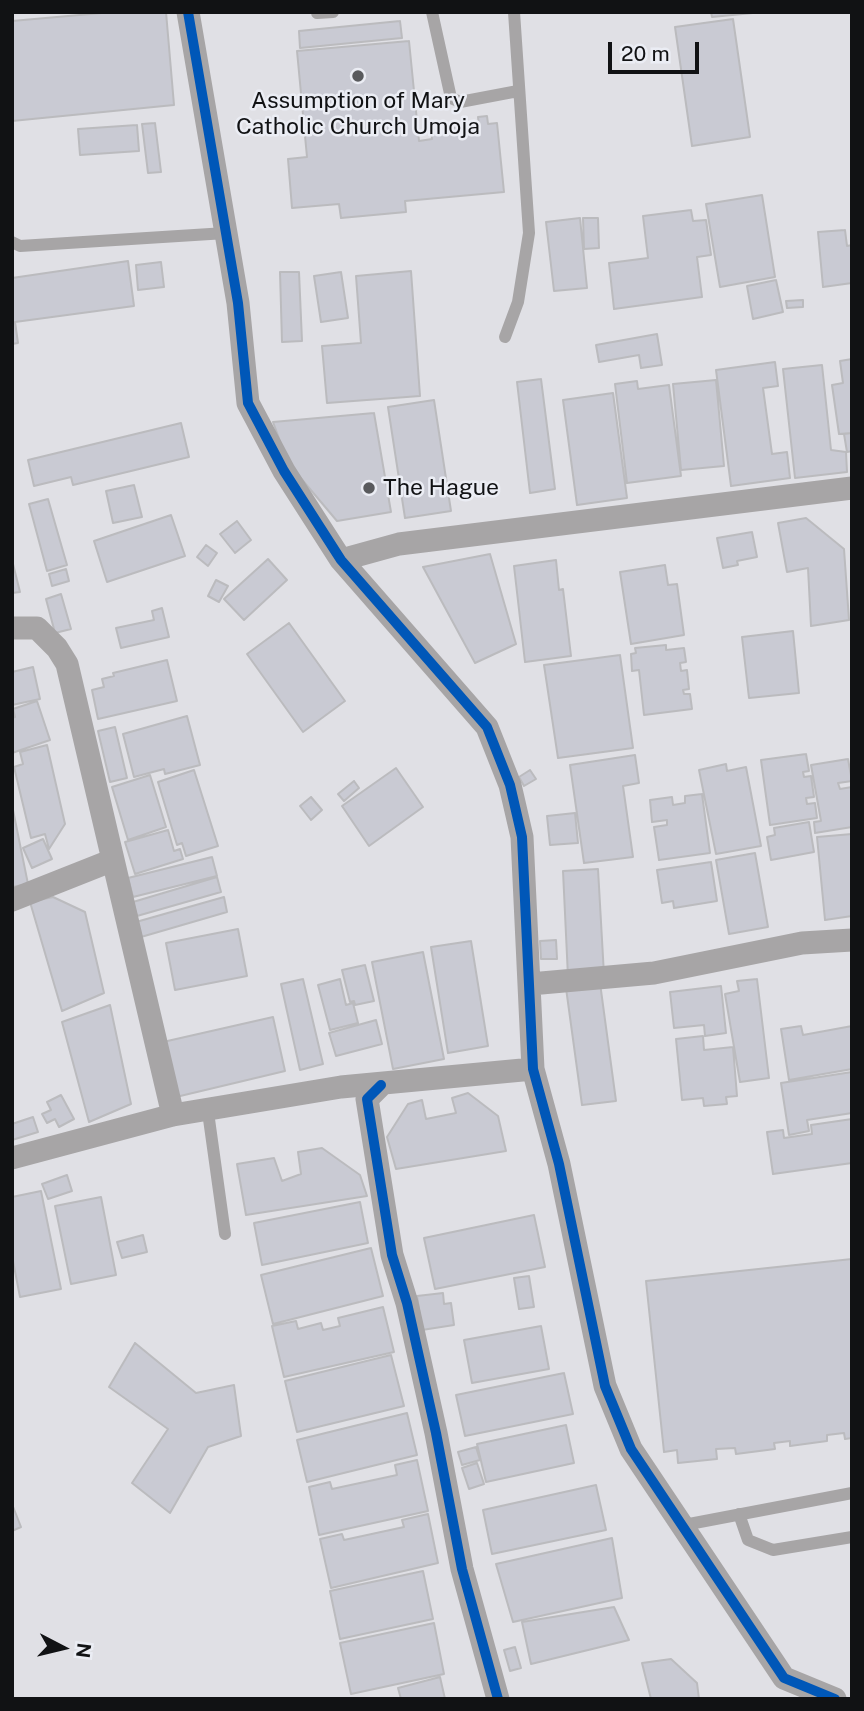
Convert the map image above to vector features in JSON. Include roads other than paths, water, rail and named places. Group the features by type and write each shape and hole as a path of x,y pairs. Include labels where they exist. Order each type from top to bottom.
{"street":[{"path":"188,12 238,303 248,403 284,471 341,560 487,727 510,785 522,837 533,1069 559,1164 605,1386 632,1449 784,1678 835,1699"},
{"path":"341,560 399,544 852,488"},
{"path":"12,628 37,628 57,648 67,664 173,1115"},
{"path":"12,900 113,860"},
{"path":"530,984 654,973 802,943 852,940"},
{"path":"12,1158 173,1115 208,1112 341,1087 533,1069"},
{"path":"381,1085 367,1099 393,1255 407,1303 436,1433 462,1569 498,1699"}],"lane":[{"path":"317,13 333,12"},
{"path":"432,12 451,98 460,102 518,91"},
{"path":"505,337 518,302 529,233 514,12"},
{"path":"12,242 20,246 226,233"},
{"path":"208,1112 225,1234"},
{"path":"684,1525 852,1493"},
{"path":"739,1514 748,1540 773,1550 852,1538"}],"place":[{"name":"Assumption of Mary Catholic Church Umoja","path":"358,76"},
{"name":"The Hague","path":"369,488"}]}
